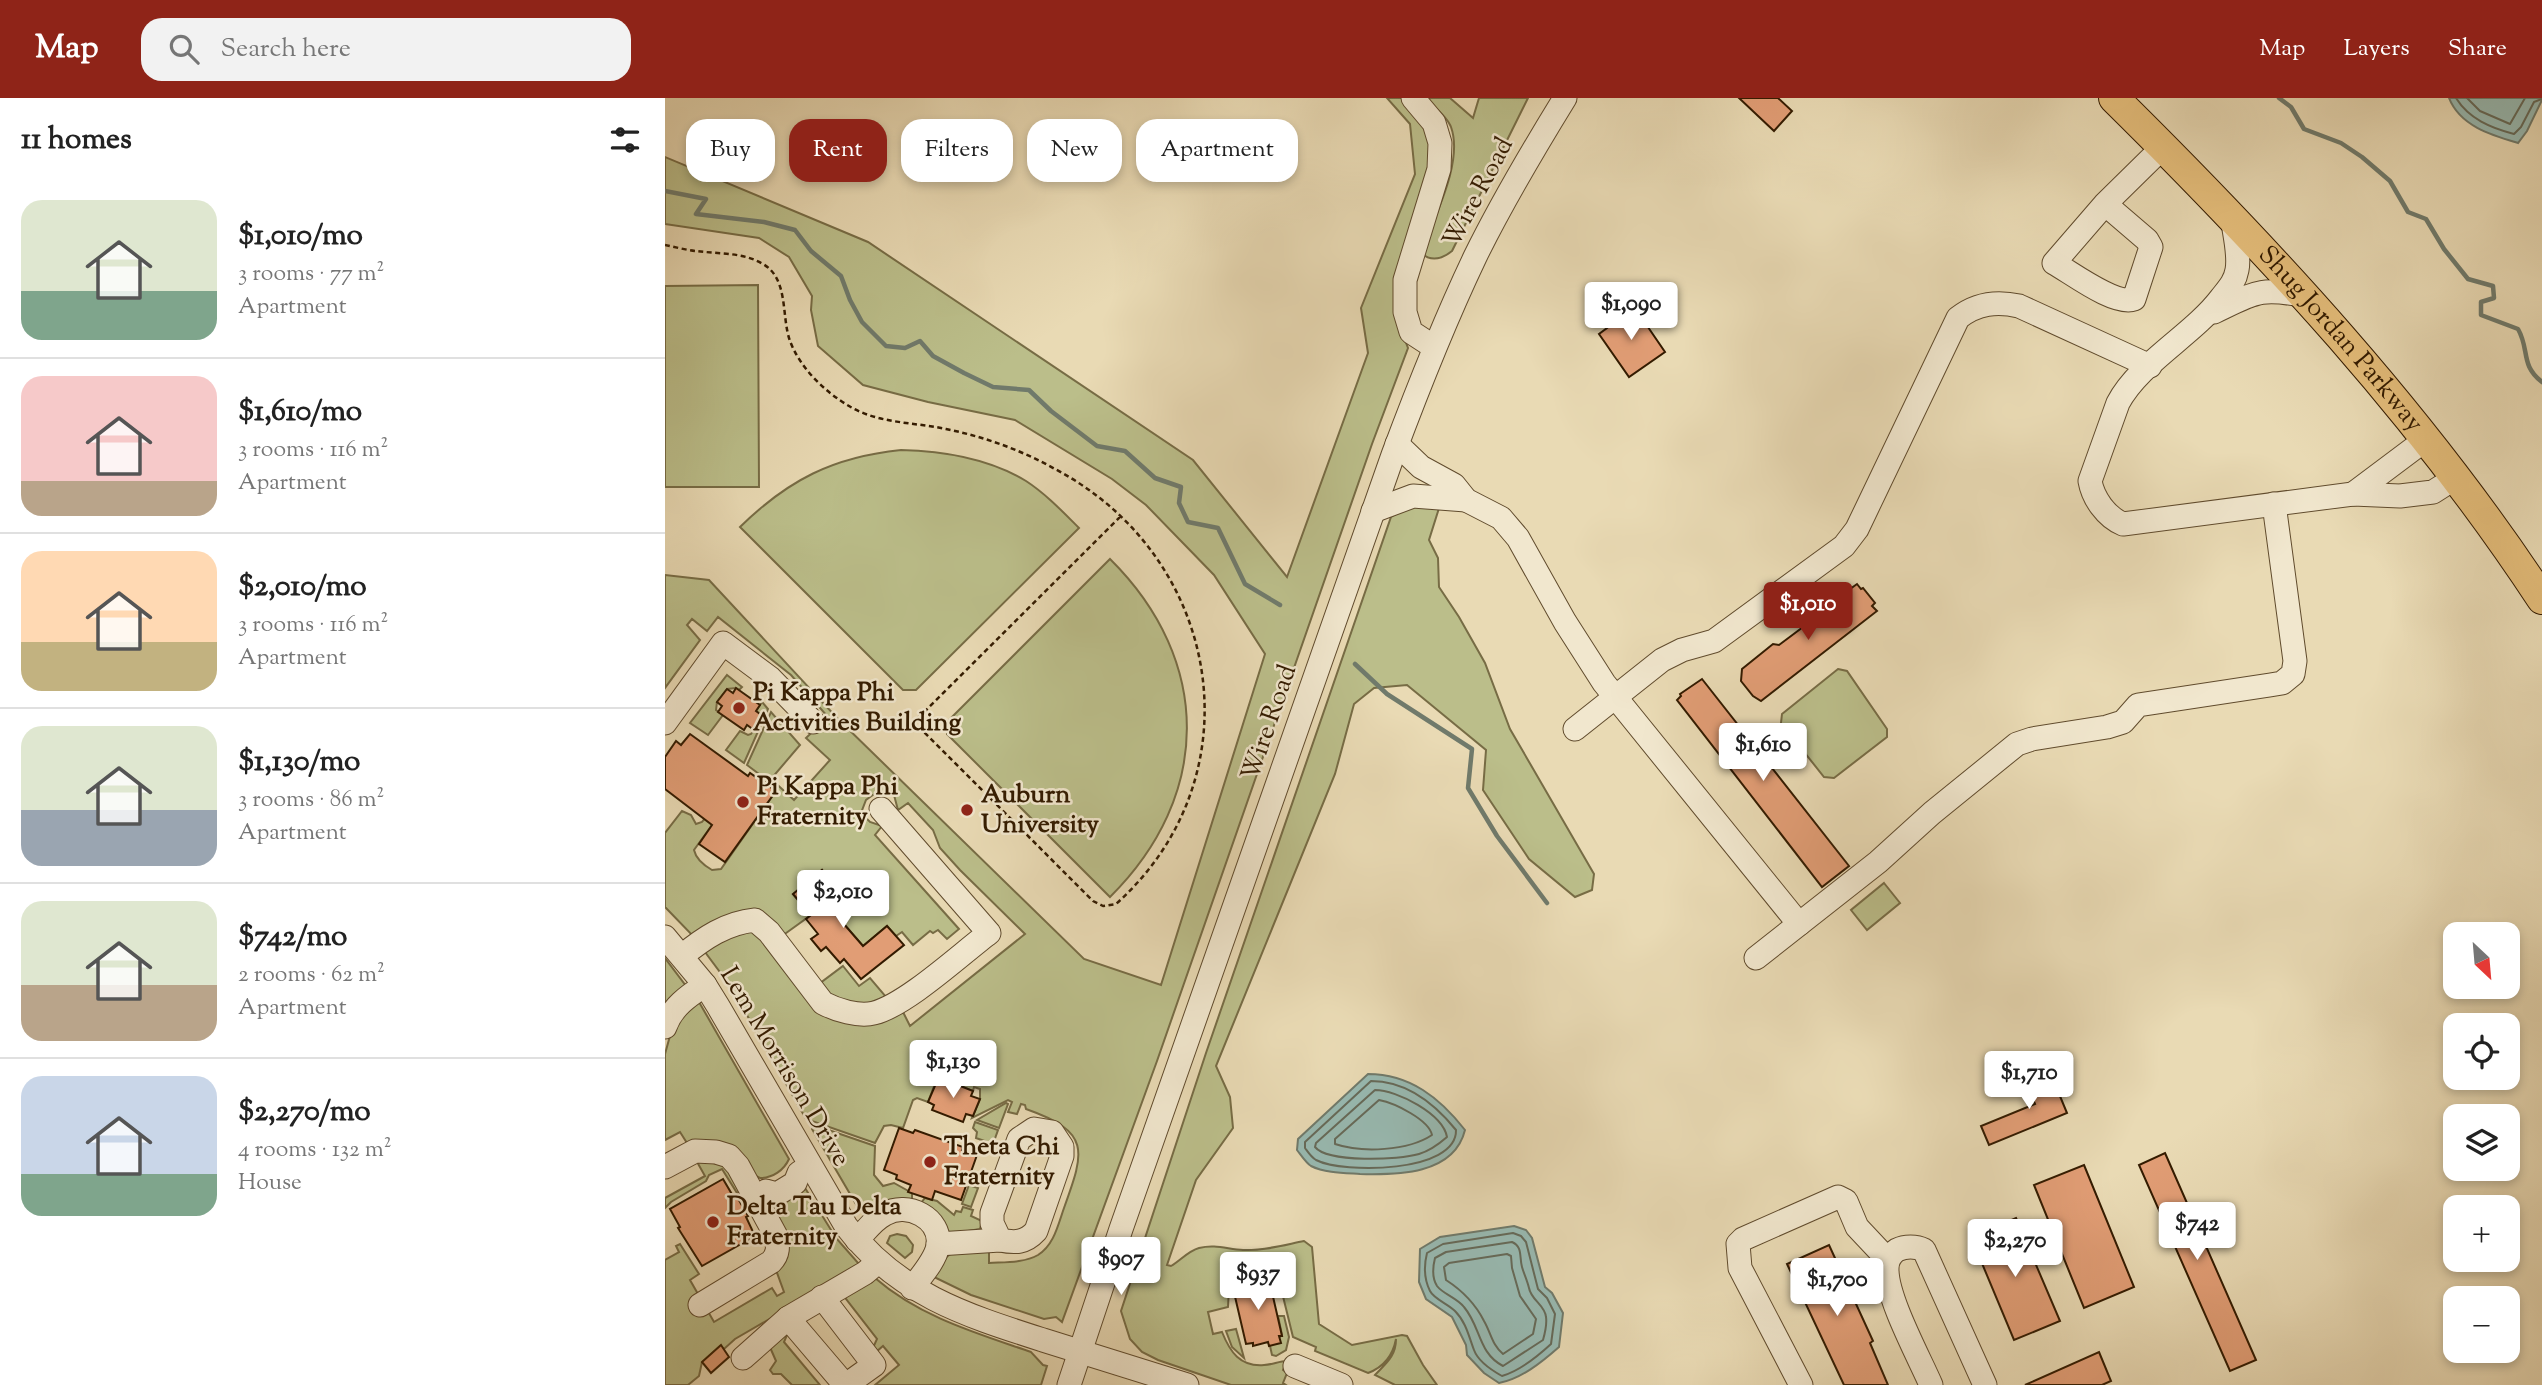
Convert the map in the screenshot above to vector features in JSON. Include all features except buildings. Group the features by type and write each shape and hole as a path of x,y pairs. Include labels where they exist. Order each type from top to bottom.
{"main road":[{"name":"Shug Jordan Parkway","path":"2114,98 2232,216 2307,296 2455,478 2542,599"}],"street":[{"path":"1413,98 1434,123 1440,143 1439,169 1405,280 1405,312 1411,332 1434,347"},
{"name":"Wire Road","path":"1069,1385 1121,1229 1373,511 1434,347 1476,255 1527,160 1565,98"},
{"path":"2105,204 2164,147"},
{"path":"2232,216 2238,267 2234,281 2208,315 2150,366 2124,392 2118,402 2090,481 2092,492 2112,520 2123,524 2353,494 2400,496 2433,492 2455,478"},
{"path":"2208,315 2250,294 2263,291 2277,290 2307,296"},
{"path":"1575,729 1662,660 1682,650 1714,641 1844,546 1857,529 1958,318 1970,309 2000,302 2019,306 2150,366"},
{"path":"2353,494 2425,440"},
{"path":"1397,444 1421,467 1454,485 1466,500"},
{"path":"1373,511 1413,496 1466,500 1501,518 1518,538 1604,683 1799,925"},
{"path":"1756,958 1878,862 1932,813 2017,744 2032,738 2107,727 2123,722 2138,705 2270,685 2283,682 2293,674 2295,661 2274,504"},
{"path":"665,723 723,643 770,678 813,722"},
{"path":"682,956 703,939 737,922 755,920 769,932 823,1003 835,1010 872,1014 895,1005 989,933 881,809"},
{"name":"Lem Morrison Drive","path":"665,937 705,985 805,1170 857,1240 878,1262 912,1288 942,1304 1187,1385"},
{"path":"665,1027 675,1008 705,985"},
{"path":"938,1244 1000,1240 1021,1242 1029,1238 1036,1231 1062,1156 1062,1147 1052,1132 1034,1129 1019,1139 992,1213 992,1223 1000,1240"},
{"path":"665,1167 695,1151 729,1156 761,1194 776,1236 778,1248 776,1257 771,1262 700,1305"},
{"path":"761,1194 770,1181 788,1171 805,1170"},
{"path":"1801,1385 1740,1268 1738,1244 1743,1239 1838,1197 1846,1201 1857,1227 1888,1259"},
{"path":"857,1240 882,1214 894,1210 907,1209 920,1213 930,1221 937,1231 938,1244 935,1255 912,1288"},
{"path":"1931,1385 1895,1300 1887,1270 1888,1259 1895,1251 1904,1248 1919,1247 1924,1250 1985,1385"},
{"path":"743,1358 789,1318 865,1273 878,1262"},
{"path":"789,1318 845,1385 874,1365 822,1297"},
{"path":"1295,1366 1341,1385"}],"path":[{"path":"665,245 733,254 765,264 776,275 781,287 785,323 796,354 821,386 849,407 882,420 944,428 1017,450 1082,484 1121,516 1162,564 1180,597 1199,651 1204,693 1203,739 1197,771 1175,830 1146,874 1116,904 1110,906 1093,901 914,722 1121,516"}],"green space":[{"path":"1387,98 1404,98 1427,126 1433,150 1405,340 1408,348 1157,1061 1062,1322 1056,1317 1044,1319 971,1295 934,1277 939,1266 954,1252 989,1251 989,1263 1014,1262 1043,1251 1055,1234 1076,1171 1077,1145 1072,1135 1047,1117 1026,1109 1025,1105 1021,1104 1017,1114 1008,1112 1012,1102 1008,1100 972,1118 980,1099 980,1089 974,1087 973,1091 943,1079 941,1083 936,1081 928,1102 917,1098 913,1100 903,1128 884,1126 875,1143 806,1119 731,987 705,952 728,936 754,931 811,1001 903,1012 910,1026 1025,934 940,848 933,830 908,803 898,810 894,795 877,792 866,800 861,813 870,822 882,826 875,835 959,929 947,939 938,930 933,933 930,931 913,945 902,932 896,936 887,926 863,946 823,900 837,888 822,870 793,894 811,915 782,936 766,917 692,935 665,907 665,833 682,811 691,815 696,824 707,816 720,814 694,850 699,859 712,870 721,869 776,791 765,784 767,780 747,765 771,712 800,745 771,779 794,800 830,760 806,738 828,717 791,675 718,617 707,631 692,619 687,625 700,640 665,688 665,575 709,580 838,719 1084,959 1161,985 1265,654 1214,575 1146,505 1112,479 1015,420 863,385 818,346 811,310 812,296 789,257 759,238 665,224 665,157 686,166 686,182 725,182 868,242 1193,460 1287,577 1368,353 1361,308 1415,174 1410,124"},
{"path":"1425,98 1450,98 1473,118 1479,98 1528,98 1452,251 1437,258 1429,258 1421,253 1445,191 1454,141 1449,123"},
{"path":"758,285 759,487 665,487 665,286"},
{"path":"901,450 965,457 1011,473 1054,503 1079,528 916,690 903,690 740,527 776,496 813,474 854,458"},
{"path":"1415,503 1440,505 1429,540 1438,558 1439,587 1485,663 1510,729 1594,874 1592,890 1575,897 1529,859 1483,790 1486,750 1407,685 1374,688 1354,704 1335,774 1216,1066 1230,1097 1233,1128 1196,1180 1167,1265 1171,1266 1199,1248 1251,1250 1304,1241 1312,1247 1319,1324 1352,1345 1407,1336 1437,1385 1395,1385 1375,1375 1392,1355 1396,1339 1387,1360 1368,1373 1315,1351 1316,1347 1293,1337 1277,1272 1270,1268 1245,1274 1245,1282 1229,1288 1228,1307 1208,1312 1213,1334 1222,1332 1232,1352 1242,1361 1267,1365 1287,1361 1283,1370 1287,1373 1283,1383 1286,1385 1231,1385 1142,1352 1130,1339 1121,1311 1206,1053 1391,517"},
{"path":"1110,559 1144,599 1168,641 1182,684 1187,728 1182,773 1168,816 1144,858 1110,897 947,734 948,721"},
{"path":"1838,669 1847,671 1887,729 1887,737 1834,778 1824,777 1781,723 1782,714"},
{"path":"727,675 742,687 739,690 727,689 717,702 716,710 723,715 708,735 690,723"},
{"path":"762,702 768,709 744,763 726,750 740,731 751,734 763,717 756,711"},
{"path":"1884,883 1900,903 1867,930 1851,910"},
{"path":"665,958 686,986 665,1010"},
{"path":"843,966 859,986 870,978 887,998 873,1004 835,1001 819,984"},
{"path":"699,1002 789,1159 774,1175 760,1178 687,1143 680,1132 665,1140 665,1054 673,1025"},
{"path":"1008,1104 999,1128 977,1120"},
{"path":"975,1122 998,1130 993,1144 976,1138 977,1132 973,1128"},
{"path":"814,1125 875,1146 874,1175 883,1186 894,1183 912,1193 912,1200 868,1212 860,1211 812,1129"},
{"path":"696,1160 724,1165 741,1190 737,1193 722,1169 709,1175 706,1181 665,1208 665,1198 705,1176"},
{"path":"969,1185 978,1188 971,1207 962,1204"},
{"path":"805,1188 836,1238 859,1264 735,1339 724,1349 720,1346 702,1362 699,1376 688,1385 665,1385 665,1260 679,1252 676,1246 680,1244 699,1274 690,1280 714,1322 772,1288 777,1296 784,1292 776,1270 774,1207 776,1203"},
{"path":"925,1198 937,1201 954,1215 956,1211 961,1212 963,1207 973,1210 971,1216 982,1221 980,1229 950,1234 921,1203"},
{"path":"890,1236 906,1236 913,1245 912,1252 905,1258 887,1243"},
{"path":"875,1278 892,1292 930,1314 969,1331 1031,1352 1047,1366 1041,1385 875,1385 899,1365 883,1346 876,1352 872,1350 877,1339 843,1295"},
{"path":"1278,1316 1284,1316 1289,1337 1286,1350 1276,1356 1272,1355 1270,1346 1282,1335"},
{"path":"1236,1329 1244,1358 1232,1347 1226,1331"},
{"path":"789,1330 784,1342 820,1385 792,1385 781,1374 773,1374 770,1370 776,1361 769,1345"}],"water":[{"path":"2449,98 2542,100 2518,143 2477,128 2461,116"},
{"path":"1368,1074 1411,1083 1434,1098 1465,1130 1459,1145 1437,1164 1407,1172 1335,1172 1307,1163 1297,1150 1298,1139"},
{"path":"1514,1226 1526,1230 1532,1238 1545,1287 1552,1293 1563,1313 1559,1347 1523,1374 1499,1383 1484,1373 1467,1355 1466,1345 1452,1317 1426,1299 1419,1282 1420,1249 1440,1237"}],"waterway":[{"path":"2279,98 2291,107 2304,129 2341,143 2390,181 2408,212 2426,219 2444,249 2468,279 2493,286 2494,298 2481,302 2481,315 2518,329 2531,370 2542,382"},
{"path":"665,191 706,199 696,214 764,222 795,230 811,251 841,276 862,322 886,346 905,348 920,341 933,356 993,387 1029,390 1051,411 1097,446 1125,451 1155,478 1181,487 1179,503 1188,522 1218,528 1245,584 1280,605"},
{"path":"1355,664 1387,694 1472,749 1468,788 1497,836 1547,903"}],"place":[{"name":"Pi Kappa Phi Activities Building","path":"739,708"},
{"name":"Pi Kappa Phi Fraternity","path":"743,802"},
{"name":"Auburn University","path":"967,810"},
{"name":"Theta Chi Fraternity","path":"930,1162"},
{"name":"Delta Tau Delta Fraternity","path":"713,1222"}]}
